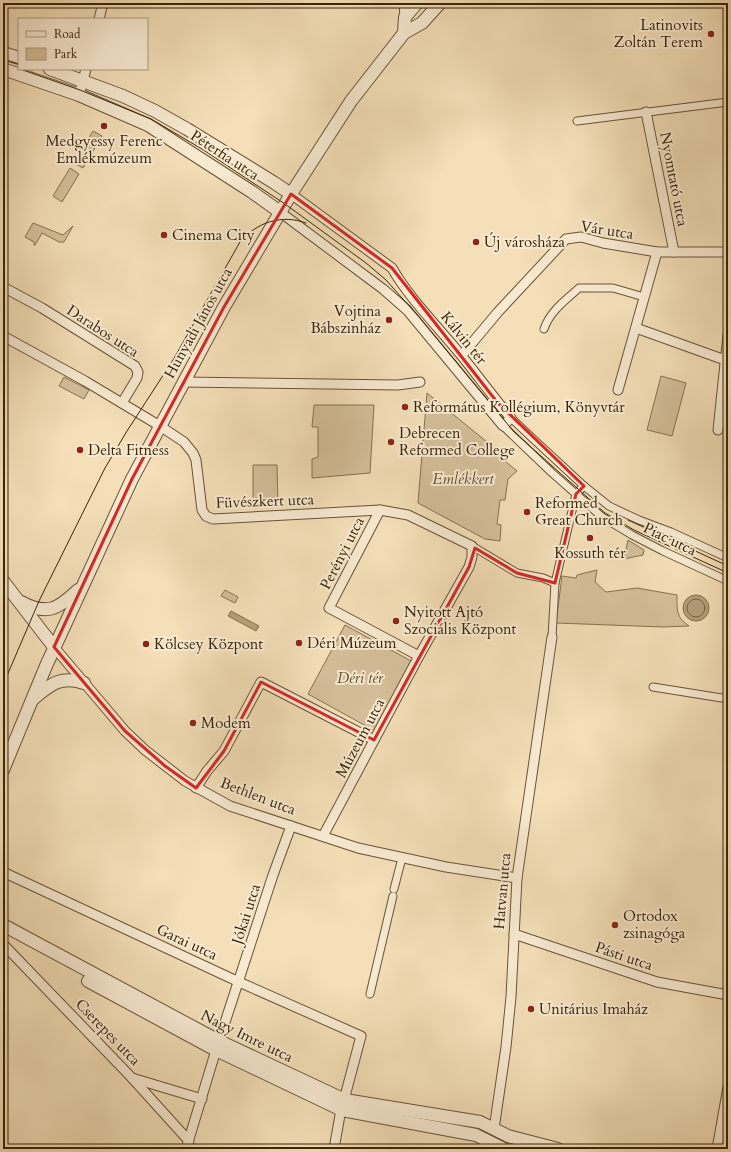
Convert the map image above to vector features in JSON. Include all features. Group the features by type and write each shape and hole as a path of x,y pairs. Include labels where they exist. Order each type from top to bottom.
{"street":[{"path":"99,18 103,3"},
{"path":"404,3 406,17 404,33"},
{"path":"406,17 417,3"},
{"name":"Hunyadi János utca","path":"3,770 54,648 132,479 183,382 232,294 291,194 351,101 404,33 422,22 440,3"},
{"path":"3,53 18,58"},
{"name":"Péterfia utca","path":"3,69 79,95 148,124 257,195 383,289 407,310"},
{"name":"Péterfia utca","path":"56,70 84,75 168,118 291,194 392,268 396,276"},
{"path":"79,95 84,75"},
{"path":"577,121 728,102"},
{"name":"Nyomtató utca","path":"646,112 674,252"},
{"name":"Vár utca","path":"462,355 498,312 566,239 581,237 603,243 657,252 728,252"},
{"path":"618,390 657,252"},
{"name":"Kálvin tér","path":"396,276 462,355 487,390 511,418 584,486 609,506"},
{"name":"Darabos utca","path":"3,287 42,308 136,366 138,378 122,404"},
{"path":"544,329 546,322 553,312 579,288 612,288 644,297"},
{"name":"Kálvin tér","path":"407,310 503,426 551,472 602,517"},
{"path":"636,328 725,360"},
{"path":"718,430 728,335"},
{"path":"3,336 85,381 160,426"},
{"path":"183,382 398,385 420,382"},
{"path":"503,426 511,418"},
{"name":"Füvészkert utca","path":"160,426 184,442 193,453 196,460 202,510 206,516 213,519 380,510 408,514 472,546"},
{"path":"552,637 555,583 576,494 584,486"},
{"name":"Piac utca","path":"609,506 639,520 672,532 728,558"},
{"name":"Perényi utca","path":"380,510 329,608 419,656"},
{"name":"Piac utca","path":"602,517 663,551 728,581"},
{"path":"472,546 517,573 543,578 555,583"},
{"name":"Múzeum utca","path":"324,836 408,676 469,567 472,557 472,546"},
{"name":"Bethlen utca","path":"3,581 54,648 124,731 165,766 196,788 230,806 358,848 446,867 517,878"},
{"path":"18,600 35,609 47,610 60,605 82,586"},
{"name":"Hatvan utca","path":"491,1146 511,997 517,878 552,637"},
{"path":"32,700 48,687 61,680 74,680 84,683"},
{"path":"196,788 207,771 224,751 261,682 374,740"},
{"path":"652,687 728,699"},
{"name":"Jókai utca","path":"187,1145 273,875 291,826"},
{"path":"370,994 402,858"},
{"name":"Garai utca","path":"3,872 239,982 361,1036 343,1105"},
{"name":"Nagy Imre utca","path":"3,925 218,1045"},
{"name":"Pásti utca","path":"514,934 657,982 728,995"},
{"name":"Nagy Imre utca","path":"3,940 343,1105 476,1135 491,1146 504,1149"},
{"name":"Cserepes utca","path":"3,940 132,1078 187,1145"},
{"path":"132,1078 202,1099"},
{"path":"717,1149 728,1087"},
{"path":"334,1149 343,1105"},
{"name":"Nagy Imre utca","path":"343,1105 480,1122 508,1136 558,1149"}],"highlighted area":[{"path":"291,194 392,268 497,402 584,486 576,494 555,583 517,573 475,548 469,567 374,740 261,682 224,751 196,788 165,766 125,731 54,647 132,479 224,307"}],"green space":[{"path":"93,131 102,136 83,168 74,163"},
{"path":"70,168 79,174 62,202 53,196"},
{"path":"33,223 63,235 73,226 64,242 59,242 42,233 34,245 34,242 25,237"},
{"path":"661,376 686,383 672,436 647,430"},
{"path":"64,377 89,390 84,399 59,386"},
{"name":"Emlékkert","path":"427,393 498,451 499,456 517,471 508,479 505,500 500,500 497,524 501,525 500,541 485,539 418,503"},
{"path":"314,405 374,405 370,473 312,478 312,459 318,457 318,427 312,427"},
{"path":"253,465 277,465 278,505 253,505"},
{"path":"628,540 644,550 643,555 624,559"},
{"path":"597,570 595,582 606,592 637,588 677,595 679,616 689,626 663,627 556,623 562,576 576,578 577,575"},
{"path":"225,590 238,597 235,603 221,596"},
{"name":"Déri tér","path":"345,625 413,662 375,731 308,694"}],"water":[{"path":"696,595 705,599 709,608 705,617 696,621 687,617 683,608 687,599"},
{"path":"231,611 259,626 256,631 228,616"}],"tram line":[{"path":"3,59 18,64"},
{"path":"23,70 80,90 151,119 202,149 285,204 366,263 386,280 419,317 514,432 605,513 634,530 728,573"},
{"path":"3,685 39,601 105,468 173,360 240,242 254,229 270,222 288,219 306,223"},
{"path":"628,520 728,566"}],"place":[{"name":"Latinovits Zoltán Terem","path":"711,34"},
{"name":"Medgyessy Ferenc Emlékmúzeum","path":"104,126"},
{"name":"Cinema City","path":"164,235"},
{"name":"Új városháza","path":"476,242"},
{"name":"Vojtina Bábszinház","path":"389,320"},
{"name":"Református Kollégium, Könyvtár","path":"405,407"},
{"name":"Debrecen Reformed College","path":"391,442"},
{"name":"Delta Fitness","path":"80,450"},
{"name":"Reformed Great Church","path":"527,512"},
{"name":"Kossuth tér","path":"590,538"},
{"name":"Nyitott Ajtó Szociális Központ","path":"396,621"},
{"name":"Déri Múzeum","path":"299,643"},
{"name":"Kölcsey Központ","path":"146,644"},
{"name":"Modem","path":"193,723"},
{"name":"Ortodox zsinagóga","path":"615,925"},
{"name":"Unitárius Imaház","path":"531,1009"}]}
